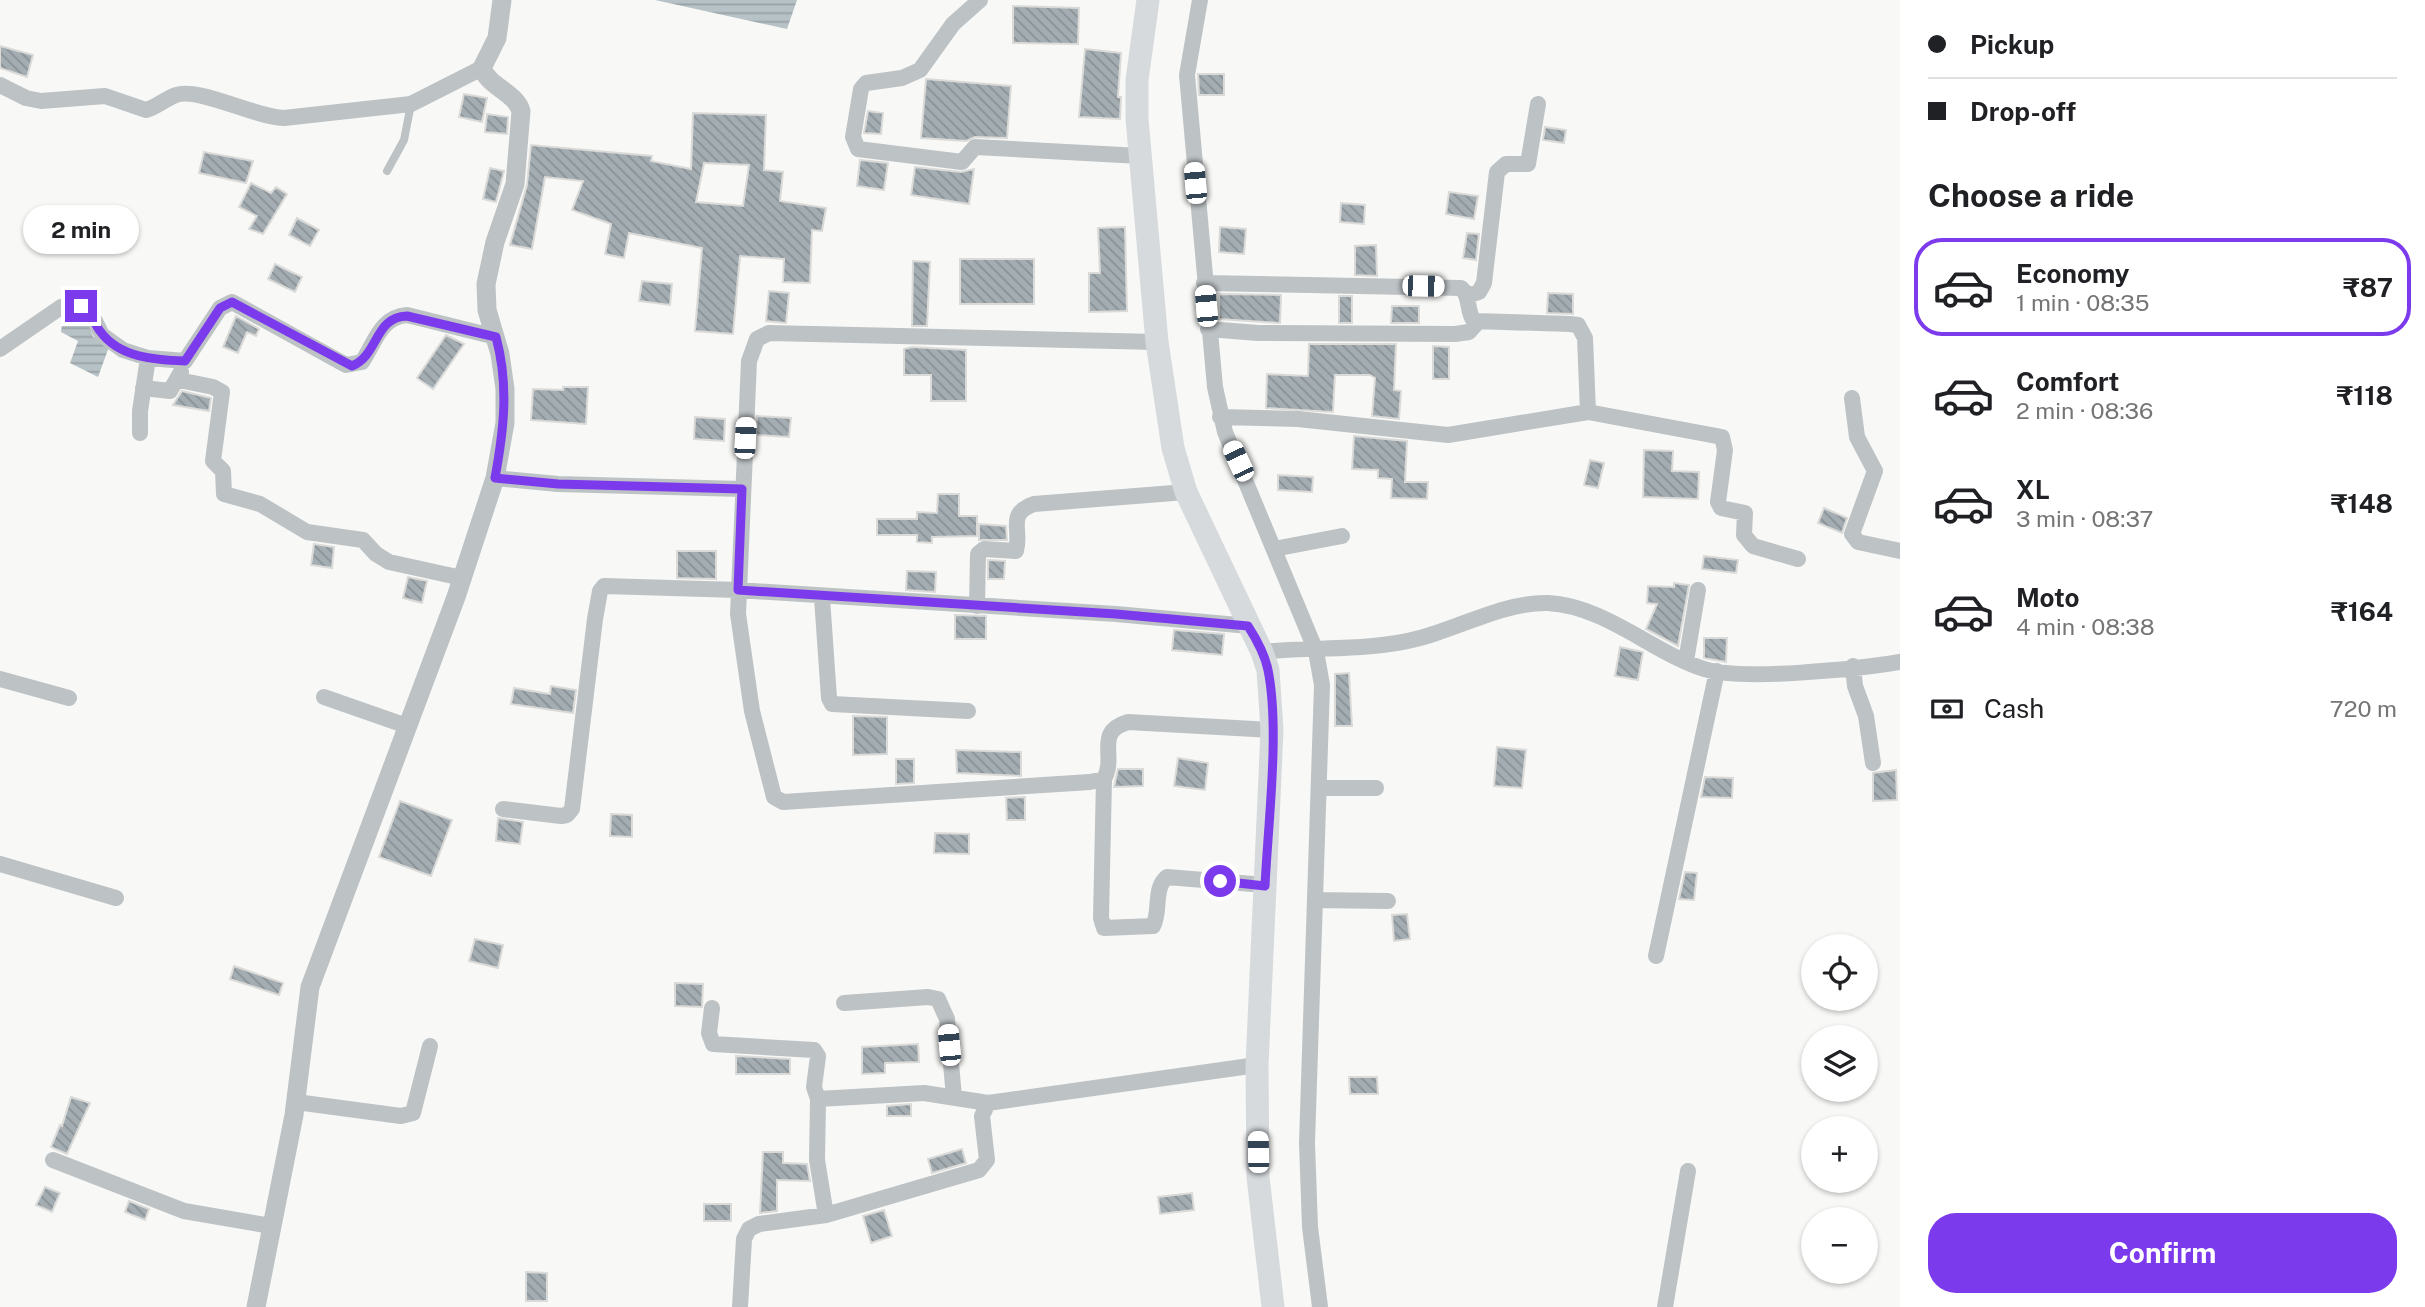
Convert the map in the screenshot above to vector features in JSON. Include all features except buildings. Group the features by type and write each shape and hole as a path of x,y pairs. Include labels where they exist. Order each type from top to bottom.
{"main road":[{"path":"1148,0 1137,80 1140,156 1157,342 1173,448 1186,492 1268,670 1272,730 1257,1065 1258,1177 1273,1307"}],"street":[{"path":"0,85 26,98 41,101 105,96 146,110 177,94 200,94 275,118 411,104 482,68 497,38 502,0"},
{"path":"980,0 953,24 920,70 902,78 866,83 861,89 853,137 858,149 962,162 975,146 1140,156"},
{"path":"1200,0 1187,75 1208,329 1220,417 1274,549 1322,684 1321,788 1307,1143 1310,1227 1320,1307"},
{"path":"256,1307 296,1102 310,987 462,578 495,478 505,423 505,389 496,337 487,310 486,284 495,242 515,184 521,111 516,101 484,75 482,68"},
{"path":"1467,296 1479,292 1485,283 1497,172 1506,164 1528,163 1538,104"},
{"path":"1204,283 1461,288 1467,296 1469,315 1478,322 1578,325 1586,338 1588,412"},
{"path":"143,388 170,391 179,380 185,361 220,308 232,302 352,366 362,362 386,321 397,316 496,337"},
{"path":"0,349 61,307 74,304 90,311 102,335 111,342 148,359 185,361"},
{"path":"1208,329 1258,333 1455,334 1469,332 1478,322"},
{"path":"1104,779 777,800 752,711 740,639 738,590 751,349 757,339 769,333 1157,342"},
{"path":"139,433 148,359"},
{"path":"179,380 213,387 222,393 213,461 223,471 224,494 260,504 307,532 363,540 376,554 389,562 462,578"},
{"path":"1852,398 1857,438 1875,471 1852,534 1858,542 1900,551"},
{"path":"1220,417 1298,419 1448,435 1588,412 1718,434 1725,443 1725,450 1717,502 1721,508 1745,513 1744,535 1753,546 1798,559"},
{"path":"495,478 558,484 742,489"},
{"path":"977,606 978,554 984,549 1016,551 1017,518 1025,507 1186,492"},
{"path":"1274,549 1342,537"},
{"path":"503,809 561,816 567,815 572,809 595,619 600,591 604,586 738,590 1248,626"},
{"path":"1686,661 1698,590"},
{"path":"822,598 829,698 832,704 968,711"},
{"path":"1262,652 1367,648 1419,638 1488,615 1547,603 1590,614 1686,661 1717,671 1783,672 1900,662"},
{"path":"1853,666 1855,686 1866,716 1873,764"},
{"path":"1656,956 1717,671"},
{"path":"0,679 69,698"},
{"path":"324,697 407,726"},
{"path":"1265,886 1167,877 1160,886 1153,926 1104,928 1101,918 1104,779 1107,773 1108,737 1112,729 1128,722 1272,730"},
{"path":"1321,788 1376,788"},
{"path":"0,864 116,898"},
{"path":"1315,900 1388,901"},
{"path":"845,1003 928,997 938,999 947,1019 954,1097"},
{"path":"712,1008 709,1032 713,1044 814,1050 818,1056 814,1087 818,1099 817,1160 826,1215"},
{"path":"296,1102 401,1115 413,1113 430,1046"},
{"path":"818,1099 924,1093 988,1103 1257,1065"},
{"path":"740,1307 744,1239 749,1229 759,1224 826,1215 979,1170 986,1160 982,1116 988,1103"},
{"path":"53,1160 184,1211 271,1226"},
{"path":"1665,1307 1688,1171"}],"lane":[{"path":"387,171 404,140 411,104"}],"shaded area":[{"path":"655,0 797,0 787,29"},
{"path":"64,309 85,311 93,337 110,344 98,377 70,363 78,341 61,332"}],"route":[{"path":"81,306 90,311 102,335 111,342 138,356 159,360 185,361 220,308 232,302 274,327 352,366 362,362 386,321 397,316 496,337 505,389 505,423 495,478 558,484 742,489 738,590 822,598 1116,614 1248,626 1262,652 1268,670 1270,690 1272,730 1265,886 1220,881"}]}
